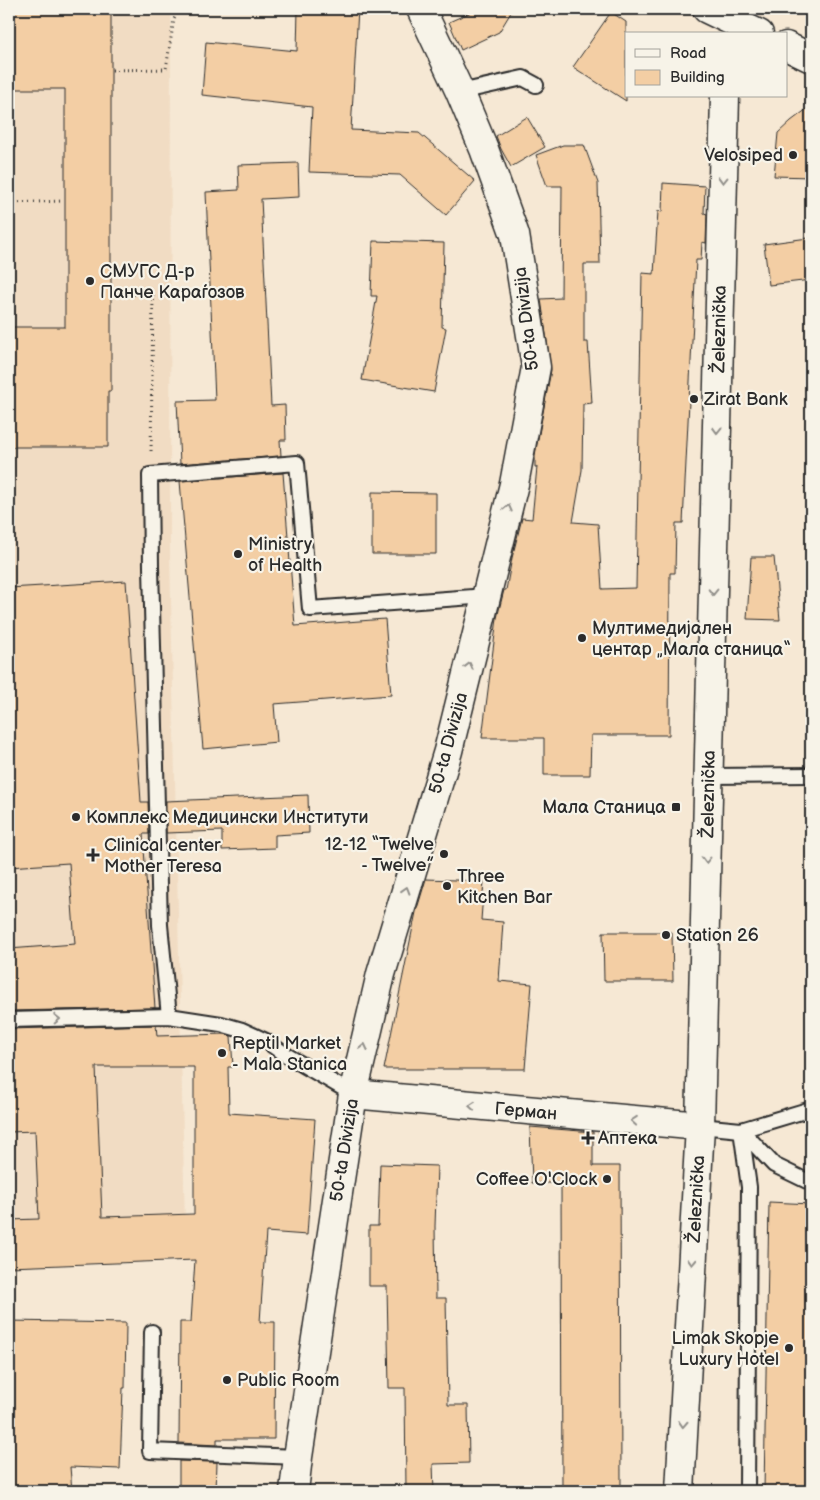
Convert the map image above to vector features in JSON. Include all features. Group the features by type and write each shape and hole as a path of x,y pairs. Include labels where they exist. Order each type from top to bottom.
{"street":[{"name":"50-ta Divizija","path":"294,1491 353,1094 381,974 448,751 514,484 536,367 515,235 484,150 460,92 421,9"},
{"path":"721,17 755,32"},
{"path":"788,47 811,58"},
{"name":"Železnička","path":"680,1491 700,1126 725,98"},
{"name":"Герман","path":"353,1094 700,1126"}],"lane":[{"path":"460,92 523,78 536,85"},
{"path":"169,1016 160,925 150,475 297,463 310,608 486,596"},
{"path":"708,776 811,775"},
{"path":"9,1020 169,1016 221,1024 242,1030 266,1041 286,1055 353,1094"},
{"path":"700,1126 741,1130 811,1109"},
{"path":"741,1130 774,1165 811,1183"},
{"path":"741,1130 749,1187 747,1491"},
{"path":"152,1332 150,1451 298,1458"}],"path":[{"path":"112,70 166,69 174,19 180,9"},
{"path":"9,203 63,201"},
{"path":"114,295 153,294 150,475"}],"shaded area":[{"path":"9,9 171,9 170,554 185,1227 9,1227"}],"building":[{"path":"9,9 111,9 111,391 108,391 108,447 9,447 9,327 65,327 65,89 9,89"},
{"path":"298,9 358,9 351,130 419,133 475,181 446,215 400,175 309,172 312,107 202,95 206,42 297,51"},
{"path":"478,9 513,9 499,32 461,50 449,22"},
{"path":"611,12 626,22 626,101 573,67"},
{"name":"Velosiped","path":"811,106 811,177 774,176 778,133"},
{"path":"527,117 545,147 511,167 496,136"},
{"path":"563,145 584,145 598,183 600,264 584,264 584,342 588,342 592,403 583,404 582,470 573,522 598,524 602,589 636,588 642,273 654,274 658,211 662,212 663,183 705,186 704,213 707,214 706,243 702,242 701,260 696,260 683,523 676,523 675,573 670,573 669,735 591,735 590,775 544,775 544,738 482,738 497,618 504,590 506,590 522,518 532,519 537,467 535,467 535,455 551,370 541,299 561,298 562,186 547,186 536,155"},
{"path":"298,163 299,197 261,199 271,406 285,405 286,440 280,440 281,456 180,464 177,401 215,400 206,192 239,190 238,165"},
{"path":"808,238 811,280 769,285 764,244"},
{"path":"373,241 444,243 442,327 446,328 434,392 362,380 377,296 371,296"},
{"name":"Ministry of Health","path":"283,473 295,626 385,619 391,695 274,704 277,742 203,749 180,481"},
{"path":"372,492 436,493 436,554 372,554"},
{"path":"751,557 774,557 780,620 747,619"},
{"name":"Комплекс Медицински Институти","path":"126,581 141,802 148,802 149,834 143,834 155,1008 9,1011 9,949 75,944 69,863 9,867 9,588"},
{"path":"308,795 309,833 275,835 275,848 222,850 222,831 166,833 166,801"},
{"path":"426,879 484,881 481,920 503,922 499,981 532,984 525,1069 384,1069 416,912"},
{"path":"603,932 672,932 673,981 604,981"},
{"path":"156,1025 157,1036 225,1034 231,1036 233,1067 228,1067 229,1113 315,1119 307,1235 266,1232 260,1322 275,1322 274,1439 217,1439 217,1445 179,1443 180,1322 191,1322 195,1260 9,1267 9,1220 39,1219 35,1131 9,1132 9,1029","holes":["96,1067 194,1067 194,1214 102,1217"]},
{"path":"530,1127 593,1132 593,1166 620,1166 621,1489 562,1489 561,1183 532,1183"},
{"path":"380,1164 437,1166 435,1226 436,1298 446,1298 448,1405 468,1405 469,1463 433,1464 434,1491 406,1491 405,1388 389,1388 387,1286 369,1286 369,1226 378,1226"},
{"name":"Limak Skopje Luxury Hotel","path":"769,1202 811,1204 811,1491 764,1491"},
{"path":"9,1321 126,1323 125,1388 123,1388 120,1469 70,1467 72,1491 9,1491"},
{"path":"179,1461 217,1462 216,1491 179,1491"}],"place":[{"name":"Velosiped","path":"793,155"},
{"name":"СМУГС Д-р Панче Караѓозов","path":"90,281"},
{"name":"Zirat Bank","path":"694,399"},
{"name":"Ministry of Health","path":"238,554"},
{"name":"Мултимедијален центар „Мала станица“","path":"582,638"},
{"name":"Мала Станица","path":"676,807"},
{"name":"Комплекс Медицински Институти","path":"76,817"},
{"name":"12-12 “Twelve - Twelve”","path":"444,854"},
{"name":"Clinical center Mother Teresa","path":"93,855"},
{"name":"Three Kitchen Bar","path":"447,886"},
{"name":"Station 26","path":"666,935"},
{"name":"Reptil Market - Mala Stanica","path":"222,1053"},
{"name":"Аптека","path":"588,1138"},
{"name":"Coffee O'Clock","path":"607,1179"},
{"name":"Limak Skopje Luxury Hotel","path":"789,1348"},
{"name":"Public Room","path":"227,1380"}]}
